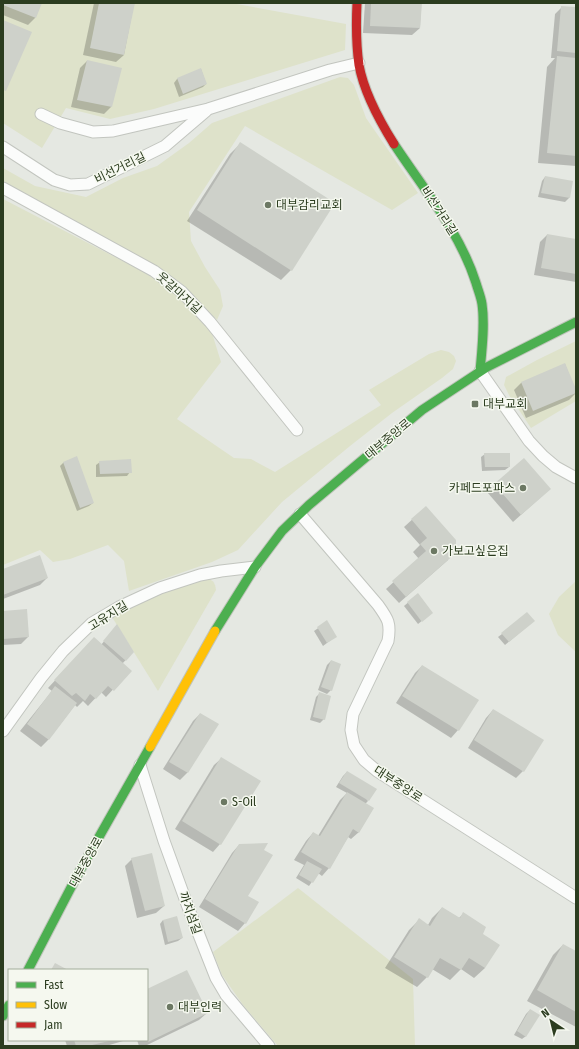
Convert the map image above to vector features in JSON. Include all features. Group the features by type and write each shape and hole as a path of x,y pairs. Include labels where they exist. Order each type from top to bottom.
{"street":[{"name":"비선거리길","path":"357,3 356,26 359,63 365,86 379,119 398,151 440,212 473,271 482,302 483,328 480,371"},
{"name":"대부중앙로","path":"29,969 78,874 208,643 255,567 282,532 300,514 348,472 422,410 480,371 522,348 576,322"},
{"path":"3,1016 8,1007"}],"lane":[{"name":"비선거리길","path":"41,114 60,123 93,132 113,131 208,109 330,70 359,63"},
{"name":"비선거리길","path":"3,147 54,180 70,184 88,184 165,146 208,109"},
{"name":"웃갈마지길","path":"3,188 154,271 182,292 210,322 297,430"},
{"path":"480,371 529,441 542,456 556,467 576,478"},
{"name":"대부중앙로","path":"300,514 387,617 390,629 388,642 353,714 351,730 354,745 364,760 377,771 576,898"},
{"name":"고유지길","path":"3,731 41,678 63,651 92,623 120,607 160,588 200,575 255,567"},
{"name":"까치섬길","path":"140,764 164,842 216,978 226,995 269,1046"}],"green space":[{"path":"3,3 231,3 346,24 345,50 154,109 110,119 66,108 42,148 3,123"},
{"path":"340,77 348,78 354,85 366,118 418,193 392,210 245,126 189,212 191,241 220,290 223,306 217,320 182,284 153,264 3,181 3,168 35,186 86,197 123,178 157,166 189,143 212,123"},
{"path":"3,199 144,272 181,297 211,330 221,362 177,419 234,458 251,459 275,472 381,405 369,390 429,354 441,350 449,352 454,356 456,361 453,369 442,378 392,413 282,502 238,550 212,562 129,591 124,561 108,545 70,559 53,562 40,550 3,565"},
{"path":"576,341 576,401 531,428 504,385 506,377"},
{"path":"207,578 214,582 216,590 158,691 112,617 157,595"},
{"path":"576,581 576,652 558,635 549,614 559,597"},
{"path":"298,888 413,979 415,1046 278,1046 243,1005 222,975 213,952"}],"building":[{"path":"3,3 42,3 36,18 3,5"},
{"path":"99,3 135,3 124,55 90,48"},
{"path":"371,3 422,3 420,28 370,26"},
{"path":"561,6 576,7 576,53 557,51"},
{"path":"3,20 32,32 6,91 3,90"},
{"path":"557,56 576,58 576,156 547,153"},
{"path":"87,60 122,68 112,107 77,100"},
{"path":"201,68 207,84 183,94 177,78"},
{"path":"240,142 335,203 292,271 197,210"},
{"path":"545,176 573,181 570,198 541,193"},
{"path":"547,234 576,239 576,274 541,268"},
{"path":"565,363 576,389 576,393 533,411 521,382"},
{"path":"484,453 510,453 510,467 485,467"},
{"path":"77,456 94,503 80,508 63,462"},
{"path":"524,458 551,489 521,515 494,484"},
{"path":"131,459 132,473 100,474 99,461"},
{"path":"426,506 456,540 456,553 406,597 392,581 426,551 420,544 427,538 411,519"},
{"path":"40,555 48,578 3,595 3,569"},
{"path":"418,593 433,613 422,622 407,602"},
{"path":"27,609 29,637 3,639 3,611"},
{"path":"527,612 535,621 509,642 501,633"},
{"path":"327,620 337,637 327,643 317,627"},
{"path":"117,624 134,652 126,661 103,641"},
{"path":"94,637 132,671 114,691 108,686 96,699 90,694 85,701 76,693 72,696 54,680"},
{"path":"331,660 341,664 332,691 321,687"},
{"path":"422,665 479,700 459,731 402,696"},
{"path":"55,686 77,703 49,740 27,724"},
{"path":"319,692 331,696 325,720 313,717"},
{"path":"493,709 544,740 524,772 474,740"},
{"path":"200,713 219,724 188,773 169,762"},
{"path":"221,757 261,781 221,845 182,821"},
{"path":"347,771 377,789 369,801 339,783"},
{"path":"347,792 374,808 359,833 353,829 330,869 301,852 313,832 320,836"},
{"path":"268,843 264,850 273,855 248,896 259,902 246,924 205,899 239,844"},
{"path":"152,853 165,906 145,911 131,858"},
{"path":"307,861 322,869 313,883 299,875"},
{"path":"442,907 460,918 463,912 486,927 483,934 500,945 485,968 469,958 461,970 440,958 428,978 394,957 419,918 430,926"},
{"path":"177,916 183,938 168,942 163,920"},
{"path":"563,944 576,951 576,1012 537,990"},
{"path":"55,963 66,969 52,969"},
{"path":"187,970 208,1013 148,1042 148,989"},
{"path":"530,1009 540,1015 526,1037 517,1031"},
{"path":"74,1041 109,1041 88,1046 76,1046"}],"traffic: fast":[{"path":"394,144 451,228 469,264 480,296 483,312 483,337 480,371"},
{"path":"215,631 255,567 282,531 309,505 422,410 487,367 576,322"},
{"path":"29,969 78,874 150,747"},
{"path":"3,1016 8,1007"}],"traffic: slow":[{"path":"150,747 215,631"}],"traffic: jam":[{"path":"357,3 356,26 361,75 368,96 394,144"}],"place":[{"name":"대부감리교회","path":"268,205"},
{"name":"대부교회","path":"475,404"},
{"name":"카페드포파스","path":"523,488"},
{"name":"가보고싶은집","path":"434,551"},
{"name":"S-Oil","path":"224,802"},
{"name":"대부인력","path":"170,1007"}]}
